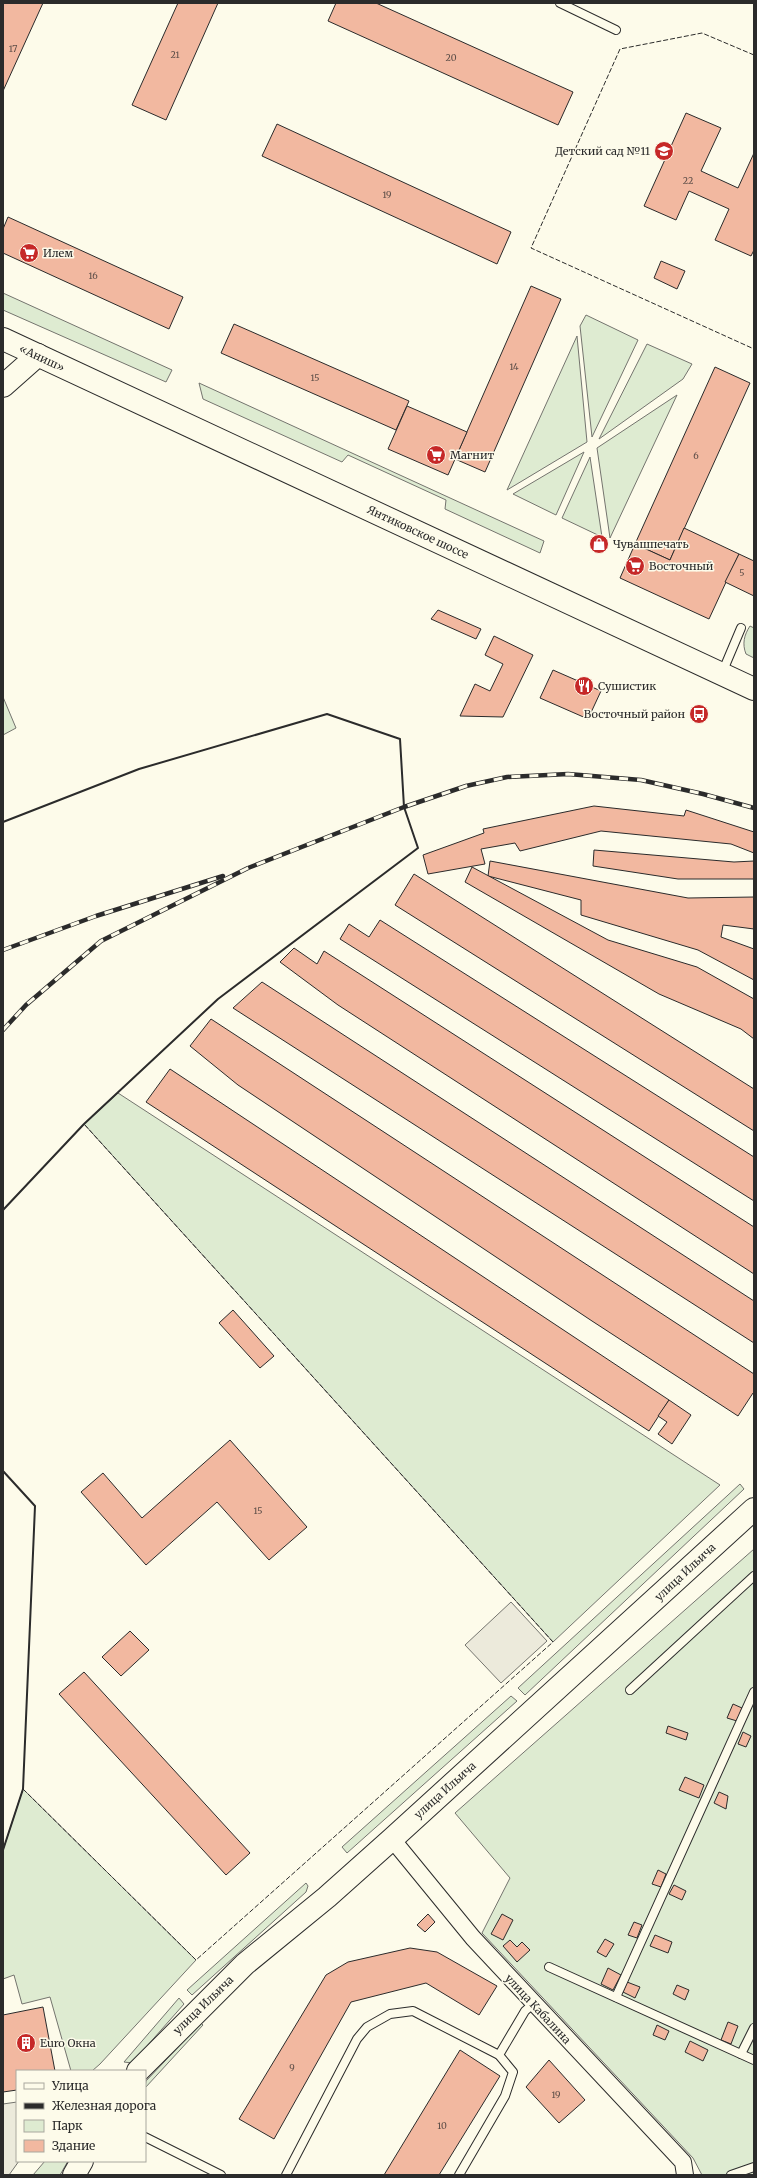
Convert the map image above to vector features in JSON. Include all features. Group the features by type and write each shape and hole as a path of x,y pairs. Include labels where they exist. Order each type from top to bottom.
{"street":[{"name":"«Аниш»","path":"3,339 82,376"},
{"path":"3,386 38,355"},
{"name":"Янтиковское шоссе","path":"82,376 754,688"},
{"name":"улица Ильича","path":"139,2070 246,1964 327,1897 392,1839 437,1796 534,1711 754,1509"},
{"name":"улица Кабалина","path":"392,1839 473,1938 533,2004 684,2162 685,2175"},
{"path":"74,2175 81,2162"}],"lane":[{"path":"560,3 616,30"},
{"path":"722,674 741,628"},
{"path":"630,1690 754,1576"},
{"path":"616,1997 754,1692"},
{"path":"549,1967 754,2060"},
{"path":"499,2055 525,2011 533,2004"},
{"path":"286,2175 357,2039 367,2027 390,2014 413,2011 499,2055 513,2072 504,2096 459,2175"},
{"path":"742,2054 754,2028"},
{"path":"146,2138 221,2175"},
{"path":"731,2175 754,2167"}],"green space":[{"path":"3,293 172,370 166,382 3,310"},
{"path":"586,315 638,340 592,437 580,326"},
{"path":"577,336 587,442 507,490"},
{"path":"647,344 692,364 683,379 599,439"},
{"path":"199,383 544,541 540,553 445,509 446,500 348,455 342,462 203,399"},
{"path":"677,395 610,538 597,448"},
{"path":"584,452 556,515 513,494"},
{"path":"590,457 602,537 562,518"},
{"path":"750,626 754,628 754,658 746,654 744,647 745,636"},
{"path":"3,697 16,728 3,735"},
{"path":"118,1093 720,1485 553,1642 84,1124"},
{"path":"740,1484 744,1489 525,1695 518,1688"},
{"path":"754,1549 754,2175 702,2175 693,2158 482,1933 510,1878 455,1813"},
{"path":"511,1696 517,1701 347,1853 342,1847"},
{"path":"23,1789 196,1960 93,2070 71,2070 50,1997 22,2004 14,1975 3,1979 3,1850"},
{"path":"306,1883 308,1886 306,1892 192,1995 187,1990"},
{"path":"179,1998 184,2004 132,2063 124,2062"},
{"path":"201,2023 203,2025 146,2087 146,2081"},
{"path":"44,2162 67,2162 60,2175 33,2175"}],"shaded area":[{"path":"511,1602 547,1641 501,1683 465,1645"},
{"path":"16,2102 16,2162 18,2162 9,2175 3,2175 3,2104"}],"building":[{"path":"43,3 3,91 3,4"},
{"path":"178,3 218,3 166,120 132,105"},
{"path":"336,3 376,3 573,92 558,125 328,21"},
{"path":"686,113 721,128 701,171 738,188 754,153 754,250 751,256 715,240 729,209 689,191 676,220 644,206"},
{"path":"277,124 511,232 497,264 262,156"},
{"path":"8,217 183,297 169,329 3,253 3,229"},
{"path":"661,261 685,271 677,289 654,278"},
{"path":"531,286 561,299 485,472 455,459"},
{"path":"234,324 409,401 396,430 221,353"},
{"path":"715,367 750,383 670,560 635,544"},
{"path":"407,406 467,432 448,475 388,449"},
{"path":"684,528 739,554 709,619 620,578 635,544 670,560"},
{"path":"739,554 754,561 754,596 725,582"},
{"path":"438,610 481,629 476,639 431,619"},
{"path":"494,636 533,655 503,717 460,716 475,684 490,691 503,664 485,655"},
{"path":"553,670 601,691 588,719 540,698"},
{"path":"594,806 684,816 686,810 754,832 754,853 731,844 601,831 520,851 515,843 481,849 485,864 428,874 423,855 484,833 483,829"},
{"path":"594,850 734,862 754,861 754,879 678,879 593,866"},
{"path":"490,861 688,898 754,897 754,929 723,925 721,937 754,949 754,980 698,950 581,915 581,900 488,876"},
{"path":"472,867 608,940 697,967 754,999 754,1039 741,1029 659,994 465,882"},
{"path":"414,874 754,1089 754,1131 395,905"},
{"path":"380,920 754,1157 754,1201 340,939 349,924 369,937"},
{"path":"294,948 317,964 324,951 754,1227 754,1274 338,1005 280,962"},
{"path":"262,982 754,1301 754,1343 233,1008"},
{"path":"211,1019 754,1374 754,1394 753,1393 738,1416 592,1321 238,1085 190,1046"},
{"path":"170,1069 669,1400 649,1431 146,1102"},
{"path":"233,1310 274,1356 260,1368 219,1323"},
{"path":"669,1400 691,1415 672,1444 658,1434 667,1422 658,1416"},
{"path":"230,1440 307,1527 269,1560 217,1502 146,1565 81,1492 103,1473 142,1518"},
{"path":"130,1631 149,1650 121,1676 102,1657"},
{"path":"84,1672 250,1853 226,1875 59,1694"},
{"path":"733,1704 742,1708 737,1721 727,1718"},
{"path":"668,1726 688,1733 686,1740 666,1733"},
{"path":"743,1732 751,1736 746,1747 738,1744"},
{"path":"685,1777 704,1785 699,1798 679,1790"},
{"path":"719,1792 728,1796 726,1809 714,1803"},
{"path":"658,1870 666,1874 661,1887 652,1884"},
{"path":"674,1885 686,1891 682,1900 669,1894"},
{"path":"428,1914 435,1922 425,1932 417,1925"},
{"path":"502,1914 513,1920 503,1940 491,1934"},
{"path":"634,1922 642,1925 637,1938 628,1935"},
{"path":"655,1935 672,1942 668,1953 650,1946"},
{"path":"605,1939 614,1944 606,1957 597,1952"},
{"path":"510,1940 517,1947 522,1942 530,1950 517,1962 503,1946"},
{"path":"410,1948 437,1952 497,1986 479,2015 426,1983 351,2002 274,2139 239,2119 326,1975 348,1962"},
{"path":"608,1968 621,1975 613,1990 601,1984"},
{"path":"627,1982 640,1987 635,1998 623,1992"},
{"path":"677,1985 689,1990 685,2000 673,1994"},
{"name":"Euro Окна","path":"43,2007 55,2070 16,2070 16,2090 3,2092 3,2015"},
{"path":"728,2022 738,2026 731,2044 721,2040"},
{"path":"657,2025 669,2031 665,2040 653,2035"},
{"path":"690,2041 708,2050 703,2061 685,2052"},
{"path":"460,2050 500,2076 439,2175 384,2175"},
{"path":"549,2060 585,2100 559,2123 526,2087"}],"railway":[{"path":"3,1030 26,1005 101,941 248,868 404,807 466,786 507,777 568,774 641,780 703,794 754,808"},
{"path":"3,950 96,916 223,876"}],"fence":[{"path":"754,55 702,33 620,49 531,248 754,349"},
{"path":"23,1789 196,1960 553,1642 84,1124"}],"wall":[{"path":"3,822 139,769 327,714 400,739 404,807 418,848 218,999 84,1124 3,1210"},
{"path":"3,1471 35,1506 23,1789 3,1850"}],"place":[{"name":"Детский сад №11","path":"664,151"},
{"name":"Илем","path":"29,253"},
{"name":"Магнит","path":"436,455"},
{"name":"Чувашпечать","path":"599,544"},
{"name":"Восточный","path":"635,566"},
{"name":"Сушистик","path":"584,686"},
{"name":"Восточный район","path":"699,714"},
{"name":"Euro Окна","path":"26,2043"}]}
